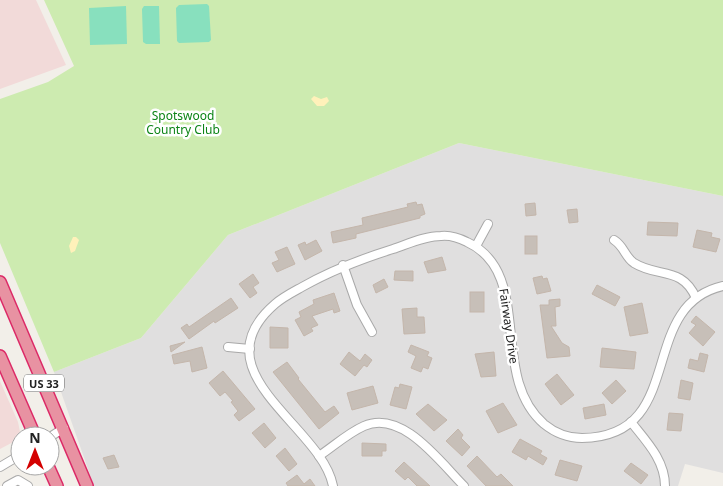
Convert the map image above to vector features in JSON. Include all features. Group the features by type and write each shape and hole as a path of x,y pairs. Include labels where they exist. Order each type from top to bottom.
{"highway":[{"name":"US 33","path":"0,282 64,428 87,486"},
{"name":"US 33","path":"0,356 32,426"}],"street":[{"path":"476,246 488,224"},
{"name":"Fairway Drive","path":"250,349 260,320 277,302 343,265 436,236 457,238 476,246 490,259 502,282 518,384 524,400 534,414 553,430 575,437 604,435 631,422 649,401 674,325 684,309 696,298 723,286"},
{"path":"614,240 634,263 676,276 687,284 696,298"},
{"path":"343,265 360,311 372,332"},
{"path":"228,347 250,349 252,365 261,385 319,456 328,469 333,486"},
{"path":"319,456 364,426 377,422 391,423 403,428 416,438 464,486"},
{"path":"631,422 658,458 663,473 664,486"},
{"path":"60,430 64,428"},
{"path":"6,486 21,480 28,486"}],"shaded area":[{"path":"0,0 36,0 66,65 0,89"},
{"path":"459,143 723,196 723,473 685,464 678,486 94,486 54,372 141,338 228,235"},
{"path":"0,381 19,426 10,426 10,444 0,449"}],"green space":[{"name":"Spotswood Country Club","path":"44,0 723,0 723,196 459,143 228,235 141,338 54,372 0,243 0,99 48,82 74,66"},
{"path":"207,4 209,6 211,40 209,42 179,43 177,41 176,8 179,5"},
{"path":"126,6 127,44 90,45 89,8"},
{"path":"144,6 159,6 160,44 146,44 143,42 142,9"}],"sand":[{"path":"314,96 321,99 327,97 329,101 324,106 317,106 311,99"},
{"path":"73,237 79,240 75,251 71,253 69,246"}],"building":[{"path":"416,202 417,205 422,204 425,214 420,216 420,218 356,234 356,238 333,243 331,232 363,225 362,218 408,207 407,204"},
{"path":"535,203 536,215 526,216 525,204"},
{"path":"577,209 578,222 569,223 567,210"},
{"path":"648,222 678,223 677,236 647,235"},
{"path":"697,230 712,233 711,237 720,239 716,252 693,247"},
{"path":"525,236 537,236 537,254 525,254"},
{"path":"316,240 322,251 305,260 298,245 305,242 306,245"},
{"path":"287,247 295,264 277,272 272,263 279,260 275,252"},
{"path":"442,257 446,270 428,273 424,262"},
{"path":"395,271 413,271 413,281 394,280"},
{"path":"253,274 259,283 253,287 257,293 250,298 239,284"},
{"path":"542,276 543,279 547,278 551,291 537,294 533,278"},
{"path":"384,279 388,287 376,293 373,285"},
{"path":"597,285 620,297 615,306 592,294"},
{"path":"470,292 484,292 484,312 470,312"},
{"path":"334,293 340,311 334,313 333,309 312,316 318,325 311,328 313,331 304,336 295,320 301,317 299,312 314,304 313,300"},
{"path":"231,298 238,308 215,323 214,321 189,339 181,328 187,324 189,327"},
{"path":"560,299 560,306 555,307 556,326 551,326 562,343 569,347 570,356 547,358 540,305 549,305 549,300"},
{"path":"642,303 648,333 630,336 624,307"},
{"path":"417,308 417,317 424,317 425,333 404,334 402,309"},
{"path":"696,316 715,332 703,346 689,333 696,325 691,322"},
{"path":"270,327 288,328 288,348 270,348"},
{"path":"185,342 171,352 170,346"},
{"path":"411,345 429,352 427,356 432,358 428,369 423,367 421,372 411,368 416,356 408,352"},
{"path":"202,347 207,368 192,372 190,361 174,364 172,355"},
{"path":"602,348 636,352 634,369 600,367"},
{"path":"349,352 360,361 365,354 372,360 367,367 364,365 355,376 340,364"},
{"path":"494,352 496,376 481,377 475,354"},
{"path":"700,353 708,355 704,372 688,368 690,359 698,361"},
{"path":"287,362 298,379 325,412 334,406 339,413 319,429 273,372"},
{"path":"223,371 255,409 239,421 234,415 238,411 231,402 233,401 225,392 220,396 209,383"},
{"path":"557,374 574,395 561,405 545,384"},
{"path":"616,380 626,391 612,404 602,393"},
{"path":"681,380 693,383 690,400 678,398"},
{"path":"400,384 412,387 406,409 390,405 395,387 399,388"},
{"path":"373,386 378,403 352,410 347,393"},
{"path":"503,403 517,425 498,433 486,411"},
{"path":"428,404 447,420 434,431 416,414"},
{"path":"604,404 606,415 585,419 583,408"},
{"path":"669,413 683,414 681,431 667,430"},
{"path":"264,423 276,438 265,448 252,433"},
{"path":"458,429 463,435 461,438 470,447 462,456 446,441"},
{"path":"520,439 542,451 540,454 547,458 543,465 528,456 526,460 512,452"},
{"path":"362,443 386,444 386,451 382,451 382,456 362,456"},
{"path":"285,448 297,464 289,471 276,456"},
{"path":"114,455 119,467 108,469 103,458"},
{"path":"477,456 497,477 501,474 513,486 486,486 467,466"},
{"path":"560,460 582,466 577,481 555,475"},
{"path":"404,462 430,486 417,486 408,477 405,480 395,471"},
{"path":"631,463 648,475 641,484 624,471"},
{"path":"297,475 304,484 310,479 315,486 288,486 286,483"}]}
